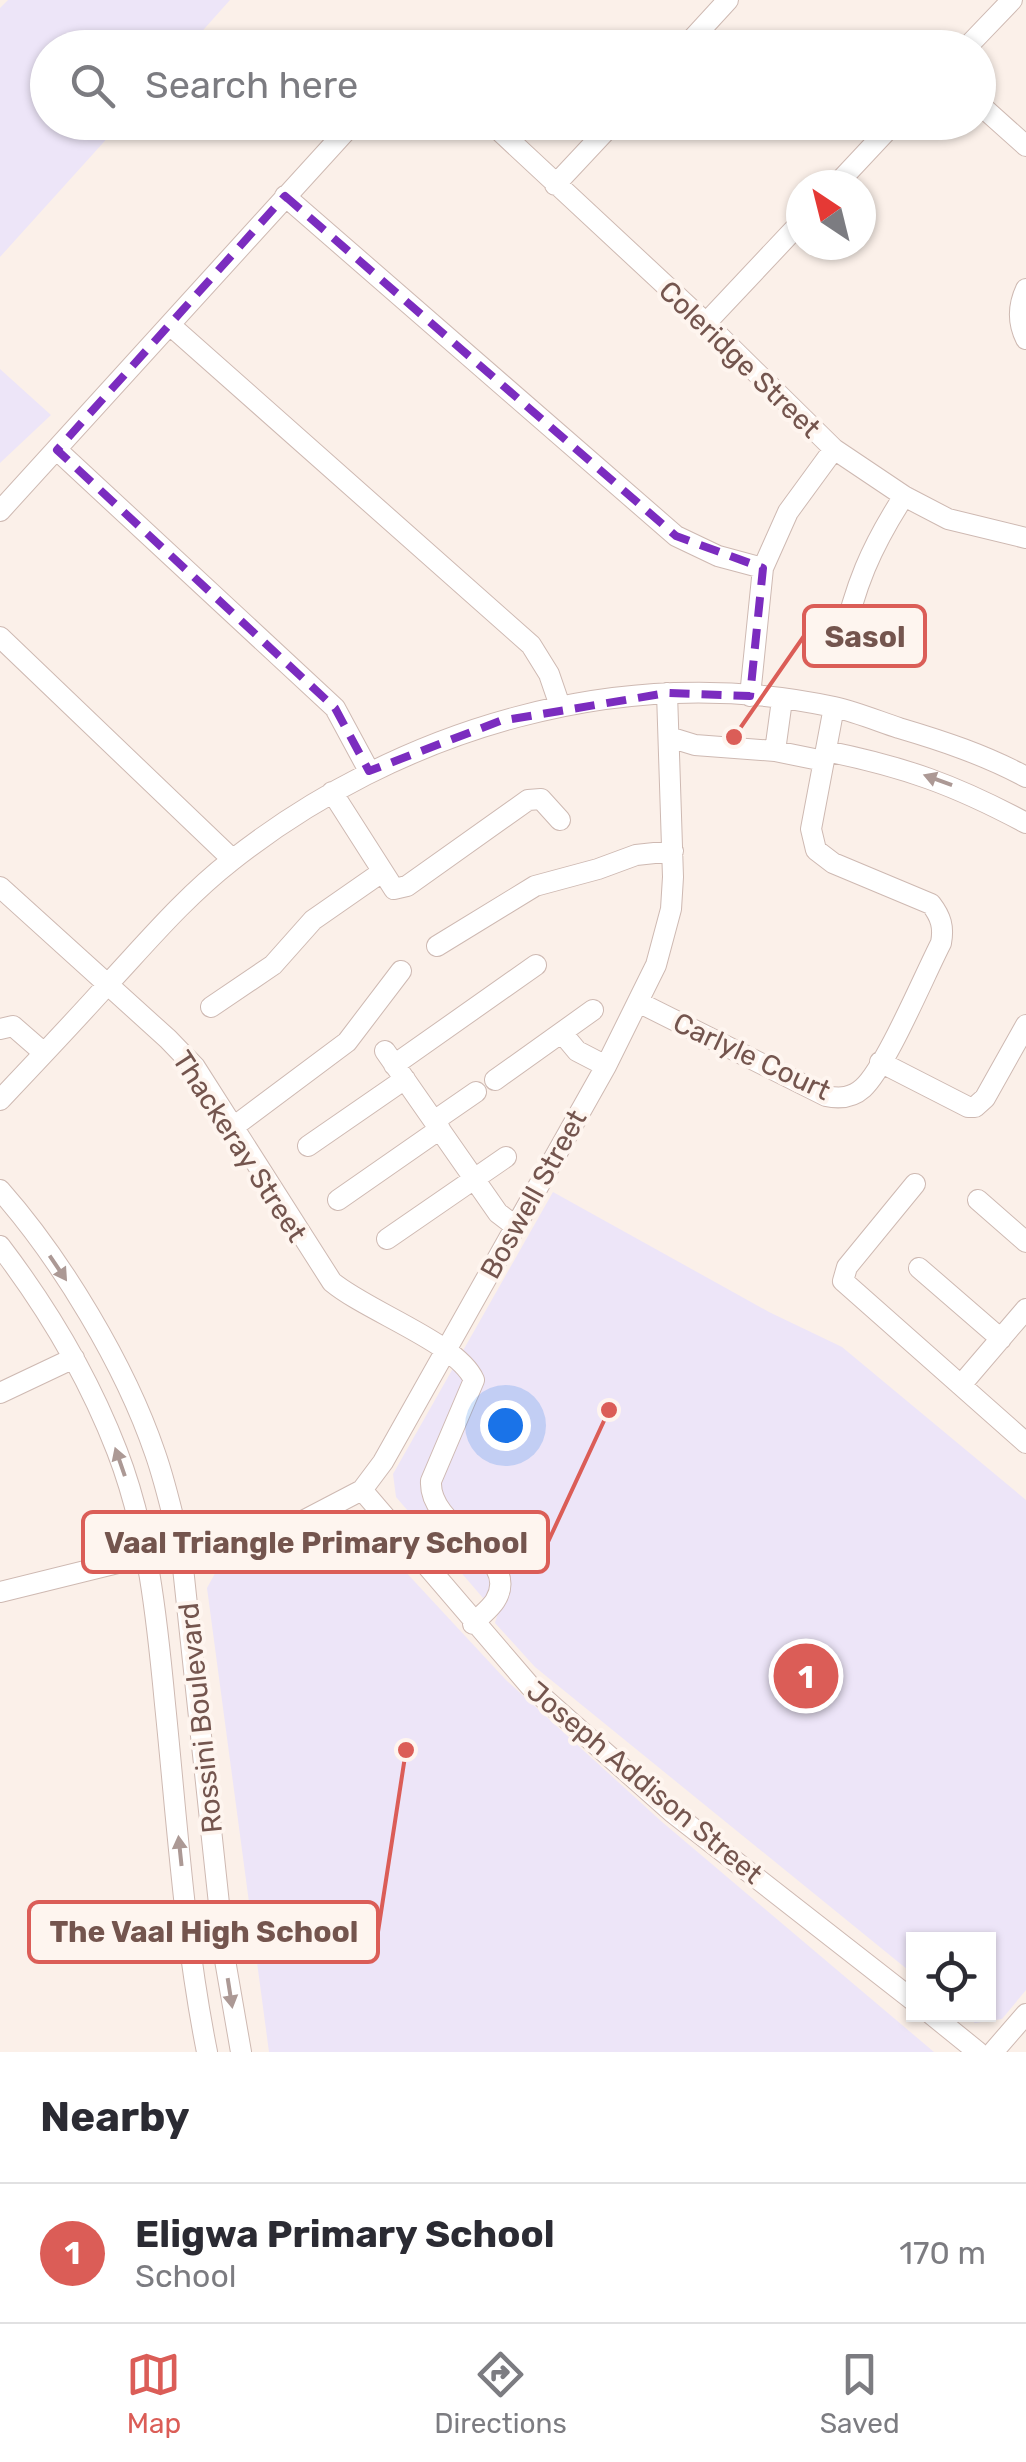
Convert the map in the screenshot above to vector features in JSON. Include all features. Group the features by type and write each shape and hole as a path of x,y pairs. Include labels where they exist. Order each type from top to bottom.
{"street":[{"path":"700,30 728,0"},
{"path":"983,30 1012,0"},
{"path":"996,119 1026,146"},
{"path":"0,512 337,140"},
{"name":"Coleridge Street","path":"509,140 706,323 834,449 904,496 948,519 1026,538"},
{"path":"555,185 597,140"},
{"path":"850,170 878,140"},
{"path":"285,196 655,520 697,548 763,568"},
{"path":"706,323 786,238"},
{"path":"1026,289 1020,318 1026,339"},
{"path":"170,325 531,645 549,674 560,706"},
{"path":"750,696 763,568 788,512 834,449"},
{"path":"57,450 335,708 368,771"},
{"path":"842,646 862,572 874,544 904,496"},
{"path":"0,637 232,860"},
{"path":"0,1100 173,912 232,860 368,771 500,721 560,706 667,693 750,696 834,708 942,740 1026,777"},
{"name":"Boswell Street","path":"0,1592 295,1525 362,1490 383,1462 606,1066 656,965 671,909 673,851 667,693"},
{"path":"774,752 782,700"},
{"name":"Carlyle Court","path":"640,1003 826,1096 853,1094 867,1083 940,943 941,920 931,904 919,897 834,864 816,850 812,829 834,708"},
{"path":"670,737 695,746 887,763 947,783 1026,823"},
{"path":"332,792 394,889 402,888 528,800 541,799 560,820"},
{"path":"437,946 535,886 598,870 636,855 673,851"},
{"path":"211,1008 273,965 313,920 382,872"},
{"name":"Thackeray Street","path":"0,887 195,1068 332,1282 365,1306 446,1349"},
{"path":"308,1146 395,1065 536,965"},
{"path":"232,1128 346,1042 401,970"},
{"path":"496,1080 593,1010"},
{"path":"0,1029 12,1026 44,1053"},
{"path":"880,1062 975,1107 986,1098 1026,1026"},
{"path":"562,1033 577,1051 606,1066"},
{"path":"395,1065 498,1213 515,1226"},
{"path":"338,1200 476,1092"},
{"path":"387,1239 506,1157"},
{"path":"915,1184 847,1267 843,1281 1026,1443"},
{"name":"Rossini Boulevard","path":"0,1190 64,1276 134,1402 154,1450 181,1549 225,1960 241,2052"},
{"path":"978,1200 1026,1242"},
{"name":"Rossini Boulevard","path":"0,1246 38,1298 74,1358 117,1452 146,1556 159,1641 188,1932 207,2052"},
{"path":"919,1268 1001,1339"},
{"path":"962,1385 1026,1309"},
{"path":"446,1349 469,1368 474,1380 431,1481 430,1494 444,1516 498,1567 502,1582 495,1600 473,1624"},
{"path":"0,1393 74,1358"},
{"name":"Joseph Addison Street","path":"362,1490 530,1686 612,1761 906,1995"},
{"path":"993,2052 1026,2014"},
{"path":"940,2022 978,2052"}],"highlighted area":[{"path":"285,196 676,536 763,568 750,696 667,693 500,721 369,771 335,708 57,450"}],"shaded area":[{"path":"8,0 230,0 203,30 30,30 30,140 106,140 0,257 0,8"},
{"path":"0,369 51,415 0,463"},
{"path":"553,1192 769,1312 842,1347 1026,1500 1026,1990 1002,2019 996,2020 996,1932 906,1932 906,1968 535,1667 495,1623 500,1606 489,1594 483,1598 396,1497 393,1474"},
{"path":"363,1526 506,1680 661,1821 934,2052 269,2052 207,1588 224,1557"}],"place":[{"name":"Sasol","path":"734,737"},
{"name":"Vaal Triangle Primary School","path":"609,1410"},
{"name":"Eligwa Primary School","path":"806,1676"},
{"name":"The Vaal High School","path":"406,1750"}]}
